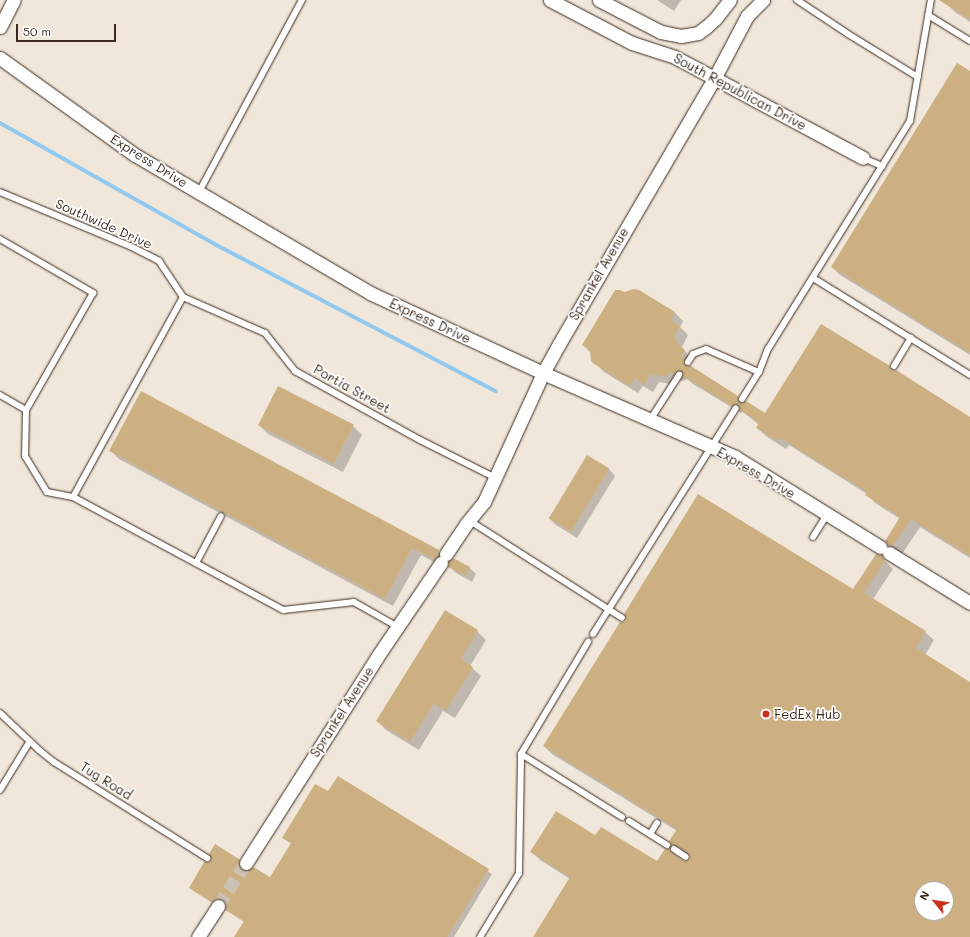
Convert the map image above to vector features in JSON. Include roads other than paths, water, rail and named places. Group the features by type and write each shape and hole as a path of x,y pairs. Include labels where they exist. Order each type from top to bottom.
{"street":[{"path":"0,27 14,0"},
{"name":"South Republican Drive","path":"550,0 632,43 675,56 863,158"},
{"path":"599,0 661,32 681,36 698,32 706,27 715,19 730,0"},
{"name":"Sprankel Avenue","path":"246,863 398,626 484,502 543,373 647,191 715,77 748,16 763,0"},
{"name":"Express Drive","path":"0,58 135,155 370,293 543,373 735,458 970,603"},
{"path":"198,937 218,906"}],"lane":[{"path":"199,192 302,0"},
{"path":"797,0 848,34 918,77"},
{"path":"742,399 759,372 768,349 910,121 930,0"},
{"path":"928,15 970,41"},
{"path":"863,158 882,166"},
{"name":"Southwide Drive","path":"0,192 130,246 159,261 183,297"},
{"path":"0,239 92,293 26,410 25,456 47,492 73,497 283,610 354,602 398,626"},
{"path":"813,278 970,375"},
{"path":"73,497 183,297"},
{"name":"Portia Street","path":"183,297 207,309 265,333 295,371 420,440 496,478"},
{"path":"894,366 911,338"},
{"path":"688,362 693,354 706,349 759,372"},
{"path":"650,420 679,375"},
{"path":"0,395 26,410"},
{"path":"593,634 608,608 736,408"},
{"path":"813,537 827,515"},
{"path":"196,563 221,516"},
{"path":"470,521 622,618"},
{"path":"480,937 519,873 521,754 588,642"},
{"name":"Tug Road","path":"0,713 54,762 207,858"},
{"path":"0,790 30,741"},
{"path":"521,754 622,817"},
{"path":"629,821 667,845"},
{"path":"650,834 657,823"},
{"path":"674,849 686,857"}],"waterway":[{"path":"0,123 222,248 496,391"}],"tunnel":[{"path":"218,906 246,863"}],"place":[{"name":"FedEx Hub","path":"766,714"}]}
